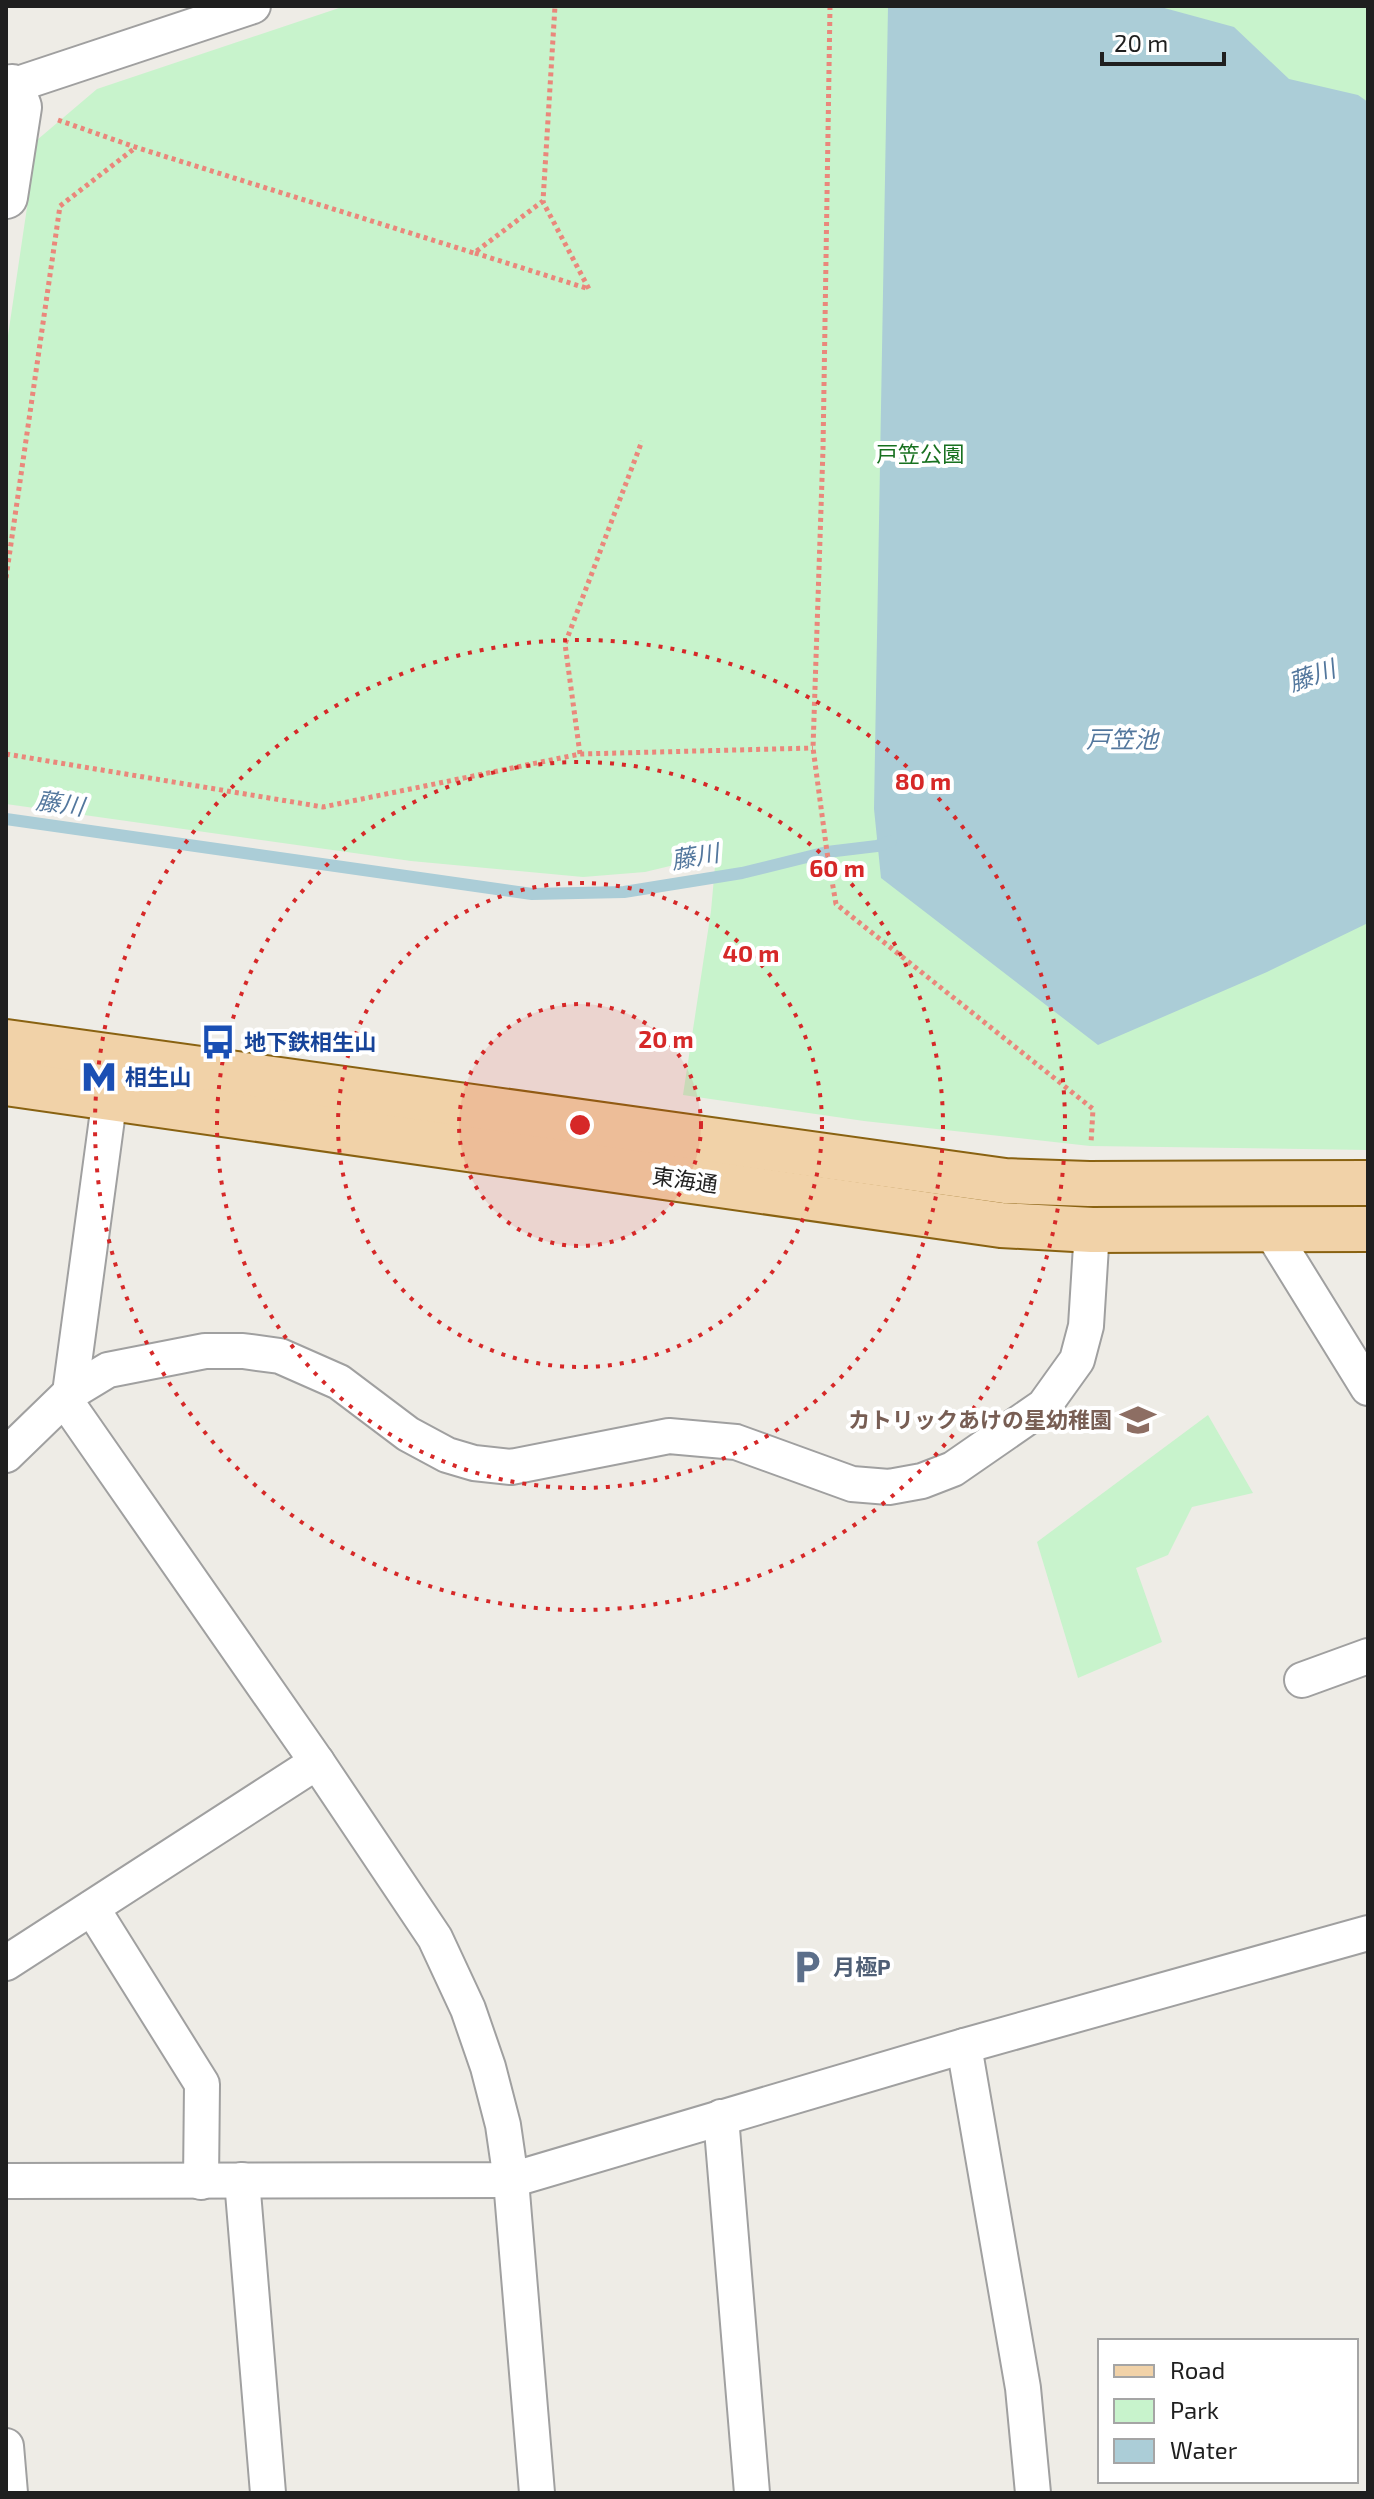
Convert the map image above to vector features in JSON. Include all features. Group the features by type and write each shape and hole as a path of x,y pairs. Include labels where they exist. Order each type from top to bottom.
{"main road":[{"name":"東海通","path":"6,1042 112,1077 1001,1225 1092,1230 1368,1229"},
{"name":"東海通","path":"6,1083 112,1077 1005,1181 1089,1184 1368,1183"}],"street":[{"path":"6,197 13,94 253,6"},
{"path":"112,1077 68,1396 435,1938 468,2009 503,2125 511,2180 537,2493"},
{"path":"13,1437 108,1370 205,1351 243,1351 280,1356 339,1382 408,1434 447,1455 474,1463 511,1467 669,1436 694,1437 736,1442 852,1484 889,1487 922,1481 953,1469 1044,1406 1077,1360 1086,1326 1092,1230"},
{"path":"1271,1231 1368,1388"},
{"path":"1302,1680 1368,1656"},
{"path":"6,1963 317,1762"},
{"path":"92,1908 202,2084 201,2182"},
{"path":"6,2181 511,2180 964,2046 1368,1933"},
{"path":"964,2046 1023,2388 1033,2493"},
{"path":"721,2117 752,2493"},
{"path":"242,2180 268,2493"},
{"path":"6,2446 10,2493"}],"path":[{"path":"13,94 135,147 589,289 543,201 555,6"},
{"path":"830,6 823,433 813,748 836,904 1093,1109 1089,1184"},
{"path":"6,578 60,206 135,147"},
{"path":"474,253 543,201"},
{"path":"580,754 565,644 642,441"},
{"path":"6,754 323,807 580,754 813,748"}],"green space":[{"name":"戸笠公園","path":"345,6 1368,6 1368,1150 1090,1146 864,1121 683,1095 711,911 716,855 645,872 583,877 411,861 6,804 6,349 37,140 97,89"},
{"path":"1208,1415 1253,1493 1192,1507 1168,1555 1136,1568 1162,1642 1078,1678 1037,1542"}],"water":[{"name":"戸笠池","path":"888,6 1157,6 1234,27 1289,79 1358,95 1368,102 1368,923 1267,972 1098,1045 881,878 874,809"}],"waterway":[{"name":"藤川","path":"6,819 532,894 624,892 742,873 827,852 877,846 891,841"}],"place":[{"name":"地下鉄相生山","path":"218,1042"},
{"name":"相生山","path":"99,1077"},
{"name":"カトリックあけの星幼稚園","path":"1138,1420"},
{"name":"月極P","path":"807,1967"}]}
